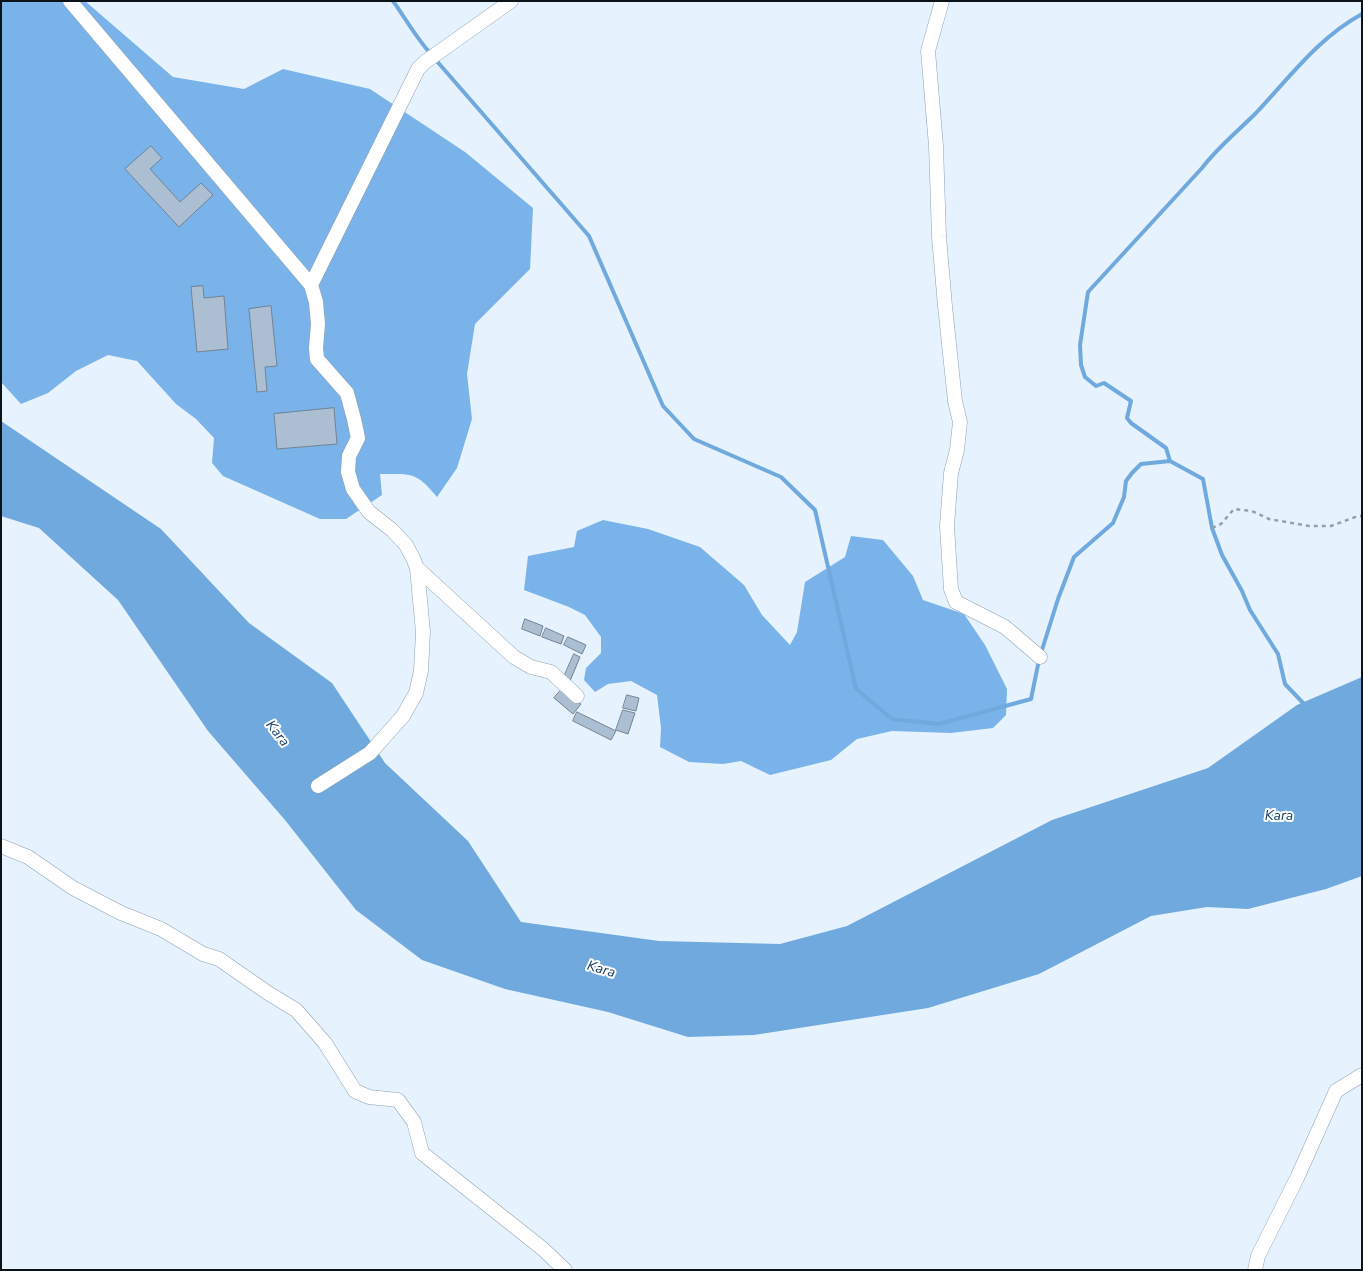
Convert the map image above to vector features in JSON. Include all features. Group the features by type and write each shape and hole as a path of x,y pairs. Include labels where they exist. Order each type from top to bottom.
{"street":[{"path":"70,1 311,285 316,302 318,324 317,359 348,393 358,438 350,456 348,472 353,489 369,512 392,530 406,545 417,568 423,632 421,671 416,693 403,716 370,753 318,786"},
{"path":"311,285 418,70 425,62 511,1"},
{"path":"942,1 928,51 936,146 939,237 944,306 955,400 960,422 957,450 951,473 948,508 950,589 956,602 1005,627 1040,657"},
{"path":"417,568 514,657 531,667 551,672 577,696"},
{"path":"1,846 28,856 73,888 121,913 161,930 203,954 219,959 296,1010 325,1043 355,1091 368,1097 398,1100 414,1122 422,1153 543,1249 565,1270"},
{"path":"1256,1270 1258,1256 1297,1178 1336,1091 1362,1075"}],"path":[{"path":"1212,528 1221,524 1234,510 1252,511 1269,520 1309,526 1331,526 1362,516"}],"shaded area":[{"path":"1,1 85,1 173,77 244,89 283,69 370,89 465,152 533,208 530,269 475,324 467,374 472,419 457,468 437,497 418,478 406,474 380,474 382,495 346,519 320,519 223,476 212,463 214,438 196,419 176,404 137,361 108,355 76,371 48,393 21,404 1,382"},
{"path":"603,520 648,529 700,547 744,585 762,615 790,645 797,632 805,582 845,557 851,536 883,540 913,576 923,600 964,614 985,645 1007,689 1006,715 993,728 951,733 892,731 857,739 831,760 770,775 741,761 723,764 689,762 660,747 661,728 657,695 631,681 608,684 595,692 584,680 586,668 601,653 601,637 585,615 524,590 528,556 574,547 577,531"}],"water":[{"name":"Kara","path":"1,421 161,529 249,623 332,683 385,763 468,841 521,922 659,941 780,944 847,926 1052,820 1208,768 1297,705 1362,677 1362,876 1326,889 1248,909 1207,907 1151,916 1039,974 928,1008 754,1035 688,1037 608,1012 505,989 422,960 356,910 285,820 208,731 118,600 39,528 1,516"}],"building":[{"path":"151,146 162,158 150,169 180,202 201,183 213,195 179,227 125,169"},
{"path":"203,286 204,298 224,296 228,349 197,352 191,287"},
{"path":"271,306 277,366 265,367 267,391 257,392 249,309"},
{"path":"334,408 337,444 277,449 274,414"},
{"path":"525,619 543,626 540,636 522,629"},
{"path":"546,628 564,636 561,644 542,637"},
{"path":"568,637 586,645 582,654 564,645"},
{"path":"574,654 580,657 570,681 563,679"},
{"path":"562,689 581,704 573,714 554,698"},
{"path":"627,695 639,698 636,711 623,708"},
{"path":"623,710 635,713 628,734 616,730"},
{"path":"577,712 616,731 611,740 573,721"}],"waterway":[{"path":"393,1 431,54"},
{"path":"1170,461 1166,448 1131,423 1127,418 1131,401 1104,383 1096,386 1085,377 1081,365 1080,345 1088,292 1228,139 1256,113 1305,59 1318,46 1362,14"},
{"path":"435,59 589,236 663,406 694,439 781,477 815,510 856,689 892,719 939,724 1031,699 1039,660"},
{"path":"1041,653 1074,557 1113,523 1124,497 1126,481 1132,473 1141,464 1170,461 1203,479 1212,528 1222,555 1250,610 1278,654 1285,684 1306,706"}]}
